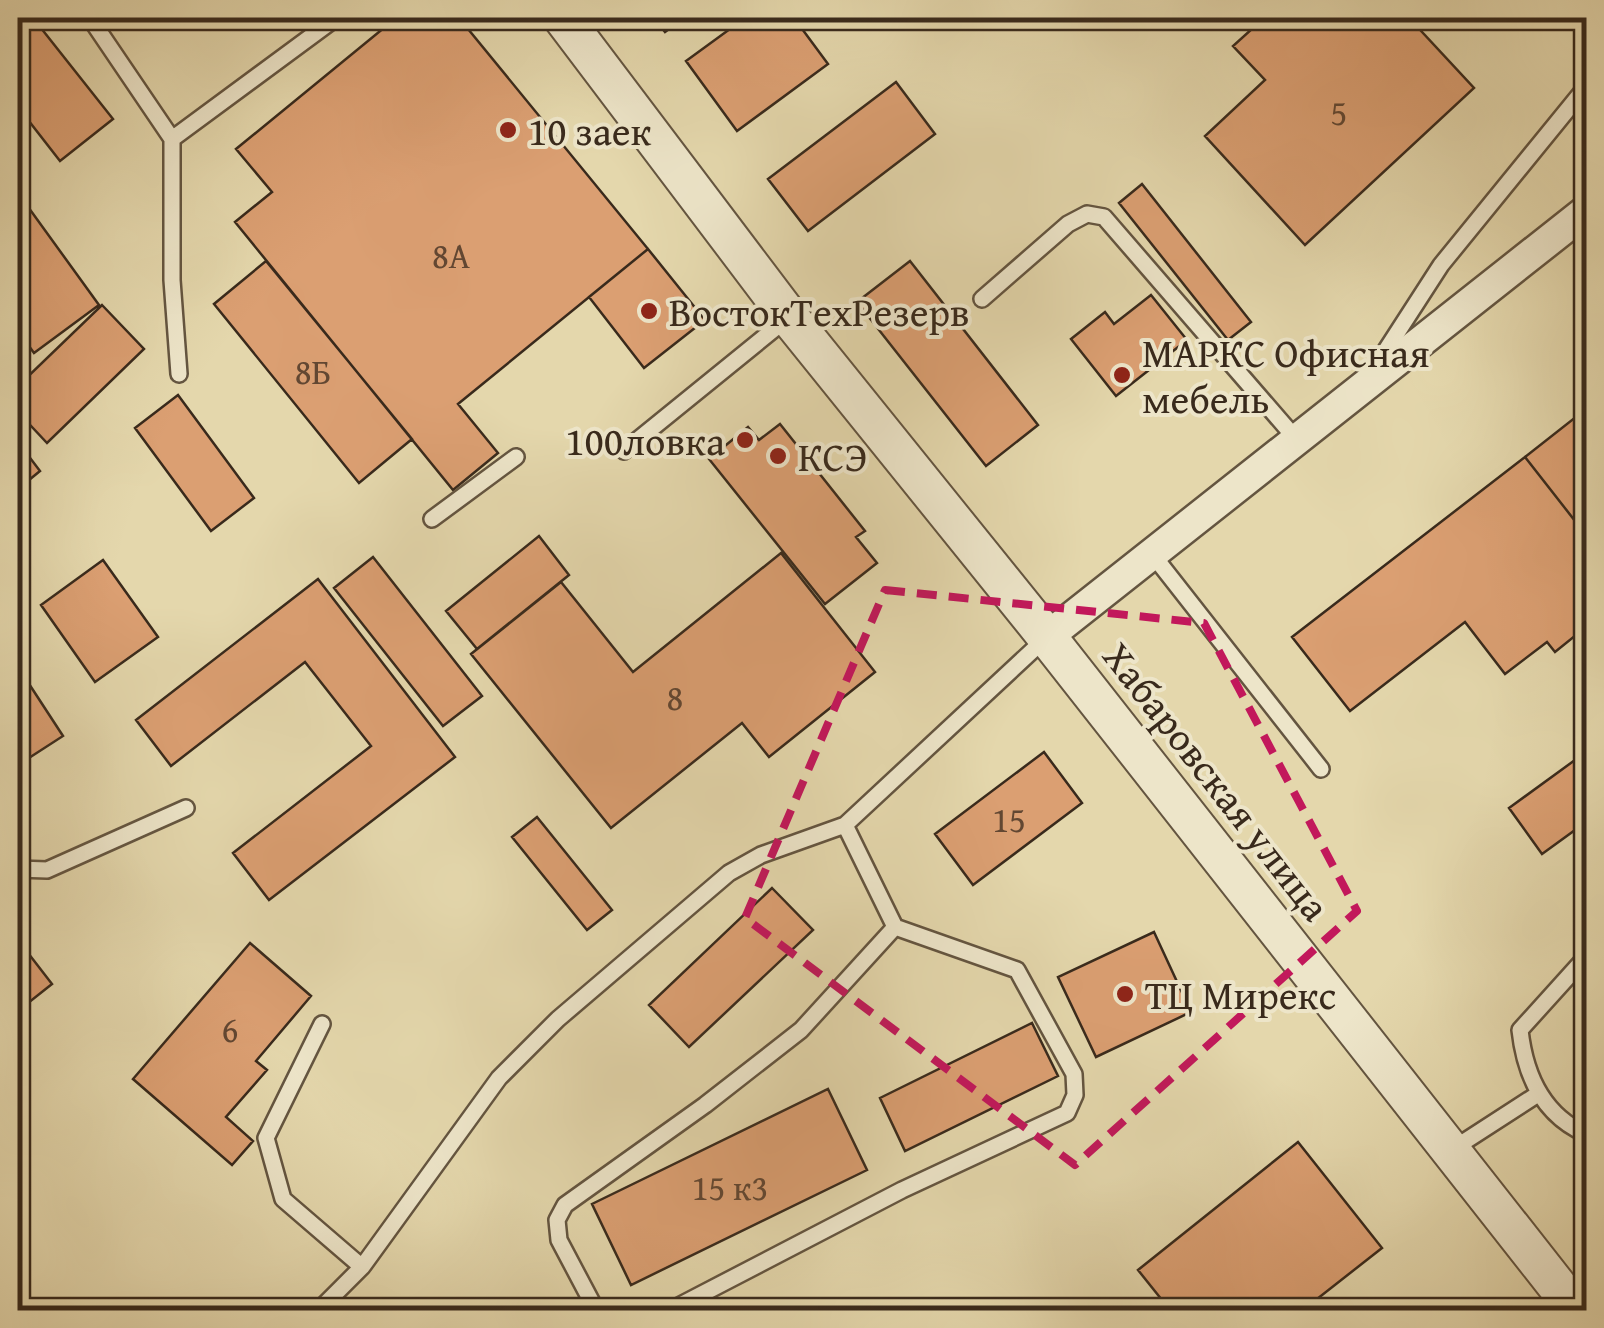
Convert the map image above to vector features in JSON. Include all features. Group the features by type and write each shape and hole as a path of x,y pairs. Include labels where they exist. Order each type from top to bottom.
{"street":[{"name":"Хабаровская улица","path":"563,18 789,317 1047,637 1576,1310"},
{"name":"Хабаровская улица","path":"1047,637 1586,211"}],"lane":[{"path":"90,18 172,139 172,280 179,374"},
{"path":"172,139 336,18"},
{"path":"1358,393 1441,266 1586,87"},
{"path":"982,299 1068,224 1087,214 1104,217 1297,440"},
{"path":"624,450 789,317"},
{"path":"432,519 516,457"},
{"path":"1153,554 1321,769"},
{"path":"319,1310 362,1268 500,1078 558,1019 729,873 761,855 845,826 1047,637"},
{"path":"18,869 47,870 186,808"},
{"path":"672,1310 902,1190 1067,1113 1075,1095 1074,1074 1017,970 895,927 845,826"},
{"path":"596,1310 560,1240 558,1220 564,1205 706,1105 801,1030 895,927"},
{"path":"1586,957 1520,1030 1523,1053 1538,1094 1567,1126 1586,1134"},
{"path":"322,1024 266,1138 283,1198 362,1268"},
{"path":"1450,1152 1538,1094"}],"highlighted area":[{"path":"885,590 1204,623 1357,911 1075,1165 745,918"}],"building":[{"path":"18,18 33,18 113,119 60,161 18,107"},
{"path":"396,18 459,18 648,249 458,404 498,453 453,490 235,222 272,192 236,149"},
{"path":"654,18 684,18 665,32"},
{"path":"745,18 794,18 828,64 737,131 686,61"},
{"path":"1264,18 1321,18 1326,23 1332,18 1409,18 1474,88 1305,245 1205,136 1265,80 1233,46"},
{"path":"896,82 935,134 808,231 768,179"},
{"path":"1142,184 1251,322 1228,340 1119,203"},
{"path":"18,193 99,305 34,353 18,331"},
{"path":"648,249 705,320 644,368 589,297"},
{"path":"266,261 412,439 359,483 214,304"},
{"path":"910,261 1038,425 986,466 857,302"},
{"path":"1151,295 1187,340 1116,396 1071,339 1105,312 1114,324"},
{"path":"102,305 144,349 47,443 18,412 18,386"},
{"path":"178,395 254,498 211,531 135,428"},
{"path":"1586,409 1586,535 1525,457"},
{"path":"780,424 865,531 856,537 877,563 825,604 709,459 748,427 759,440"},
{"path":"18,442 40,471 18,489"},
{"path":"1525,457 1586,535 1586,627 1555,652 1547,642 1505,674 1465,622 1350,711 1292,637"},
{"path":"539,536 569,575 477,649 446,611"},
{"path":"781,553 875,672 769,757 742,723 611,828 471,654 561,582 633,672"},
{"path":"373,557 482,696 443,726 334,588"},
{"path":"103,560 158,637 95,682 41,605"},
{"path":"318,579 455,757 269,900 233,853 371,746 305,662 171,766 136,720"},
{"path":"18,667 63,736 18,765"},
{"path":"1044,752 1082,803 973,885 935,834"},
{"path":"1586,752 1586,822 1542,854 1509,808"},
{"path":"537,817 612,910 587,930 512,837"},
{"path":"772,888 813,930 689,1047 649,1005"},
{"name":"ТЦ Мирекс","path":"1154,932 1191,1012 1096,1057 1058,977"},
{"path":"18,940 52,984 18,1011"},
{"path":"250,943 311,996 256,1061 267,1070 226,1117 253,1141 232,1165 133,1079"},
{"path":"1032,1023 1058,1076 905,1151 880,1098"},
{"path":"828,1089 867,1170 631,1285 592,1204"},
{"path":"1298,1142 1382,1248 1303,1310 1170,1310 1138,1270"}],"place":[{"name":"10 заек","path":"508,130"},
{"name":"ВостокТехРезерв","path":"649,311"},
{"name":"МАРКС Офисная мебель","path":"1122,375"},
{"name":"100ловка","path":"745,440"},
{"name":"КСЭ","path":"778,456"},
{"name":"ТЦ Мирекс","path":"1125,994"}]}
